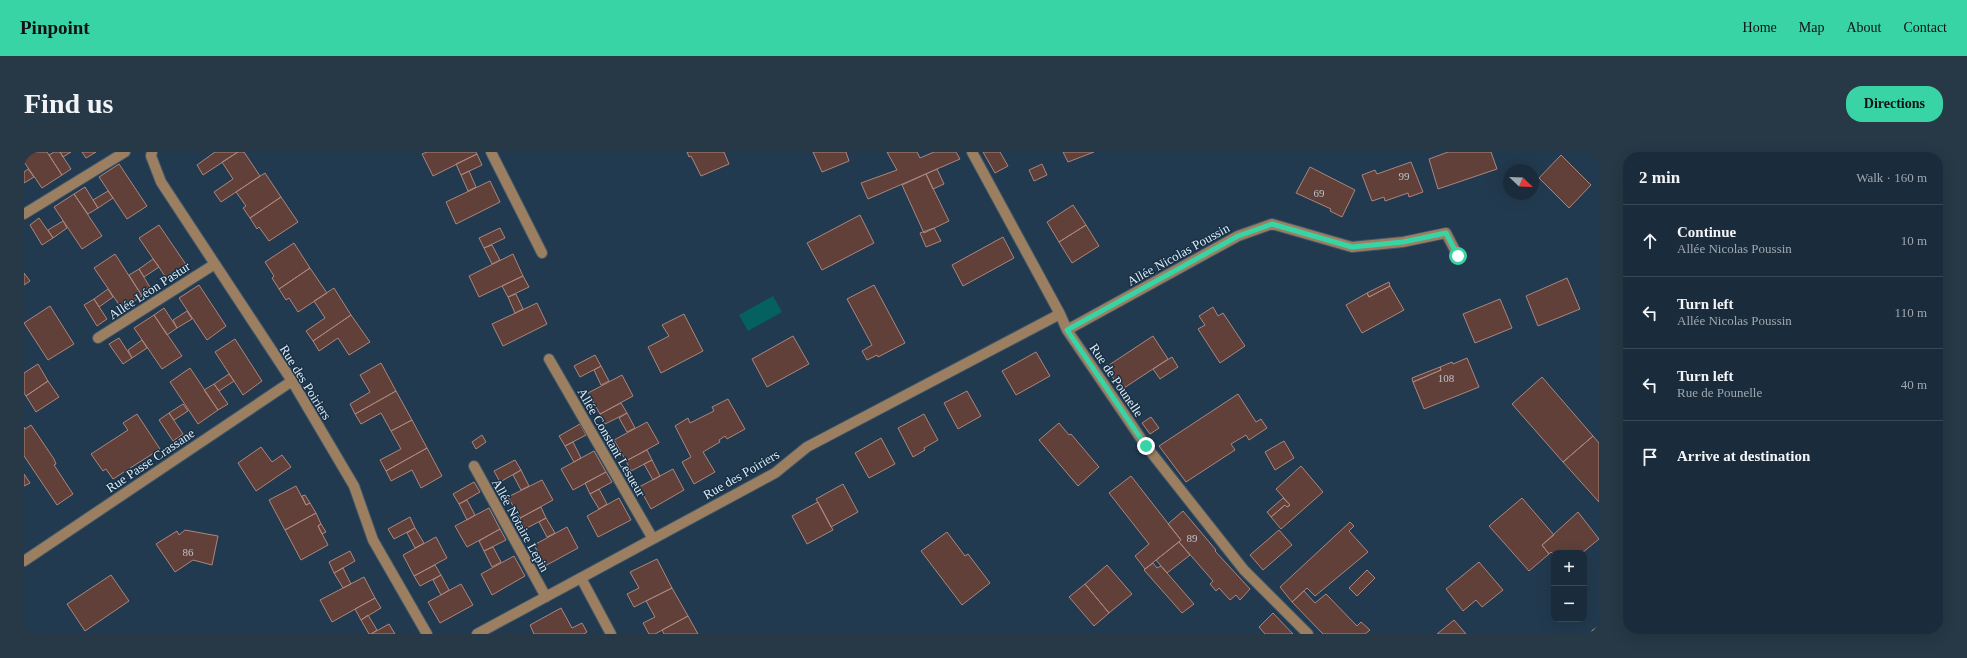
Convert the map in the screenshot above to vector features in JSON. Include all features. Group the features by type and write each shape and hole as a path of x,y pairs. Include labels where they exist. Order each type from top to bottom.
{"street":[{"path":"24,214 125,152"},
{"name":"Rue des Poiriers","path":"152,152 151,156 161,182 292,381 354,486 373,540 427,634"},
{"path":"491,152 542,253"},
{"name":"Rue de Pounelle","path":"972,152 1060,314 1067,330 1146,446 1244,570 1308,634"},
{"name":"Allée Nicolas Poussin","path":"1067,330 1238,236 1272,224 1352,247 1403,242 1446,233 1458,256"},
{"name":"Allée Léon Pastur","path":"98,338 214,264"},
{"name":"Rue des Poiriers","path":"477,634 775,473 807,447 1060,314"},
{"name":"Allée Constant Lesueur","path":"548,359 653,539"},
{"name":"Rue Passe Crassane","path":"24,561 292,381"},
{"name":"Allée Notaire Lepin","path":"474,466 546,597"},
{"path":"581,578 611,634"}],"shaded area":[{"path":"773,296 782,312 748,331 739,315"}],"building":[{"path":"27,152 47,152 62,175 42,188 24,162 24,154"},
{"path":"54,152 60,152 71,169 62,175 49,155"},
{"path":"60,152 71,152 63,157"},
{"path":"82,152 96,152 86,158"},
{"path":"215,152 238,152 203,175 197,165"},
{"path":"238,152 244,152 260,176 221,202 214,192 233,179 222,162"},
{"path":"427,152 476,152 477,154 433,176 422,154"},
{"path":"687,152 724,152 729,164 701,176 691,156 689,157"},
{"path":"813,152 846,152 849,161 822,172"},
{"path":"887,152 917,152 920,158 934,152 956,152 960,159 868,199 861,183 897,170"},
{"path":"983,152 1000,152 1008,166 995,173"},
{"path":"1063,152 1094,152 1068,162"},
{"path":"1448,152 1491,152 1497,169 1438,189 1429,159"},
{"path":"477,154 482,165 461,175 456,164"},
{"path":"1561,155 1591,185 1569,208 1539,178"},
{"path":"1411,162 1423,192 1409,197 1408,193 1385,201 1384,197 1372,201 1362,175 1375,170 1377,174"},
{"path":"119,164 147,206 127,219 99,177"},
{"path":"1042,164 1047,175 1034,181 1029,170"},
{"path":"1310,167 1355,190 1342,217 1330,211 1331,209 1296,193"},
{"path":"28,169 34,177 24,183 24,172"},
{"path":"937,169 944,184 933,189 926,174"},
{"path":"469,171 476,187 468,191 461,175"},
{"path":"265,173 281,197 250,218 243,208 246,206 236,192"},
{"path":"926,174 949,221 924,233 902,185"},
{"path":"490,181 500,202 456,224 446,202"},
{"path":"85,187 98,208 88,214 74,194"},
{"path":"108,191 113,198 98,208 93,200"},
{"path":"74,194 102,236 82,249 54,207"},
{"path":"281,197 298,222 269,241 259,227 257,229 250,218"},
{"path":"1073,205 1086,225 1059,242 1047,222"},
{"path":"860,215 874,243 822,270 807,243"},
{"path":"39,218 53,238 42,245 30,225"},
{"path":"63,221 67,228 53,238 48,230"},
{"path":"159,225 187,266 167,279 139,238"},
{"path":"1086,225 1099,246 1072,263 1059,242"},
{"path":"500,228 505,238 484,248 479,238"},
{"path":"934,228 941,241 926,247 920,233"},
{"path":"1003,237 1014,258 963,286 952,265"},
{"path":"294,243 310,268 279,289 272,278 274,276 265,262"},
{"path":"492,245 500,260 492,264 484,248"},
{"path":"115,254 142,296 122,309 94,268"},
{"path":"513,254 523,276 479,297 469,276"},
{"path":"153,259 159,267 144,277 139,269"},
{"path":"310,268 327,293 298,312 289,298 286,300 279,289"},
{"path":"139,269 151,289 142,296 129,275"},
{"path":"24,273 30,281 24,285"},
{"path":"523,276 529,287 508,297 502,286"},
{"path":"1567,278 1580,309 1538,326 1526,296"},
{"path":"1389,282 1390,286 1369,297 1367,293"},
{"path":"199,285 226,326 207,340 179,298"},
{"path":"874,285 905,343 878,357 877,355 867,360 862,351 872,345 847,299"},
{"path":"1390,286 1404,310 1362,333 1346,305 1367,293 1369,297"},
{"path":"334,288 351,315 313,341 306,331 325,318 314,301"},
{"path":"108,289 113,297 99,307 94,299"},
{"path":"516,294 523,309 515,313 508,297"},
{"path":"94,299 107,319 97,326 84,305"},
{"path":"1500,299 1512,328 1475,343 1463,314"},
{"path":"537,303 547,324 503,346 492,324"},
{"path":"50,306 74,344 48,360 24,323"},
{"path":"1213,307 1218,316 1223,313 1245,346 1220,363 1198,329 1205,325 1199,316"},
{"path":"164,308 177,328 167,335 154,315"},
{"path":"187,311 192,319 177,328 173,320"},
{"path":"684,314 703,351 661,373 648,347 669,336 662,325"},
{"path":"154,315 182,356 162,369 134,328"},
{"path":"351,315 370,342 349,355 338,338 319,351 313,341"},
{"path":"793,336 809,364 767,387 752,359"},
{"path":"1153,336 1168,359 1121,390 1106,367"},
{"path":"119,338 132,358 123,364 109,344"},
{"path":"235,339 262,381 243,395 215,352"},
{"path":"142,340 147,348 132,358 128,350"},
{"path":"1036,352 1050,376 1016,395 1002,371"},
{"path":"595,355 601,366 580,377 574,366"},
{"path":"1172,357 1178,367 1160,379 1153,369"},
{"path":"1467,358 1479,387 1424,409 1413,382 1441,370 1440,367 1452,362 1453,364"},
{"path":"381,363 396,391 355,414 350,404 370,392 360,375"},
{"path":"38,364 48,381 26,396 24,393 24,373"},
{"path":"601,366 609,381 601,385 594,370"},
{"path":"1440,367 1441,370 1413,382 1412,378"},
{"path":"190,368 218,410 198,424 170,382"},
{"path":"229,374 234,381 219,391 214,384"},
{"path":"622,375 633,396 600,414 588,393"},
{"path":"1542,377 1593,436 1563,462 1512,404"},
{"path":"48,381 59,397 36,412 26,396"},
{"path":"214,384 228,404 218,410 204,390"},
{"path":"396,391 412,420 391,431 381,413 361,424 355,414"},
{"path":"967,391 981,416 958,429 944,403"},
{"path":"1238,394 1256,422 1261,419 1267,428 1249,440 1246,435 1231,444 1235,450 1186,482 1159,446"},
{"path":"728,399 745,429 727,439 725,436 719,440 720,442 703,452 715,472 694,484 682,462 691,457 675,426 688,418 690,423 714,411 712,407"},
{"path":"621,403 627,413 605,424 600,414"},
{"path":"183,404 188,411 174,420 169,413"},
{"path":"169,413 183,434 173,441 159,420"},
{"path":"627,413 635,428 627,432 619,418"},
{"path":"137,414 160,449 113,479 106,469 103,471 91,454 128,430 123,423"},
{"path":"924,414 938,440 924,448 925,450 913,457 898,428"},
{"path":"1151,417 1159,428 1150,434 1142,423"},
{"path":"412,420 427,448 386,471 380,460 401,449 391,431"},
{"path":"647,422 659,443 626,461 614,440"},
{"path":"1059,423 1069,435 1071,434 1099,467 1078,486 1039,440"},
{"path":"580,424 586,435 565,446 559,436"},
{"path":"31,425 54,459 56,464 54,465 73,494 57,505 24,456 24,427 25,429"},
{"path":"482,435 486,442 476,449 472,442"},
{"path":"1593,436 1599,443 1599,502 1563,462"},
{"path":"881,438 895,464 869,478 855,453"},
{"path":"1284,441 1294,458 1275,470 1265,452"},
{"path":"573,442 581,458 574,462 565,446"},
{"path":"261,447 272,462 282,455 291,467 256,491 238,463"},
{"path":"427,448 442,476 421,488 412,470 391,481 386,471"},
{"path":"647,450 652,460 631,471 626,461"},
{"path":"594,451 606,472 573,490 561,469"},
{"path":"515,460 521,470 500,482 494,471"},
{"path":"652,460 660,476 653,480 644,464"},
{"path":"1301,466 1323,492 1281,529 1271,517 1285,505 1287,507 1290,505 1276,489"},
{"path":"673,469 684,490 651,509 639,487"},
{"path":"521,470 529,486 521,490 513,475"},
{"path":"606,472 612,482 590,494 585,483"},
{"path":"24,474 30,483 24,486"},
{"path":"1131,476 1181,540 1145,569 1135,556 1149,544 1109,493"},
{"path":"542,480 553,500 520,518 508,497"},
{"path":"474,482 480,492 459,504 453,494"},
{"path":"843,484 858,512 831,527 816,499"},
{"path":"296,486 306,505 310,503 316,513 285,530 269,500"},
{"path":"599,489 607,504 599,509 590,494"},
{"path":"305,495 310,503 306,505 302,496"},
{"path":"619,498 631,520 598,537 587,516"},
{"path":"1283,498 1290,505 1287,507 1285,505 1271,517 1267,512"},
{"path":"1522,498 1554,535 1542,545 1549,554 1529,571 1489,526"},
{"path":"467,500 475,515 467,520 459,504"},
{"path":"818,502 833,530 807,544 792,516"},
{"path":"541,507 546,518 525,529 520,518"},
{"path":"489,508 500,529 467,547 455,526"},
{"path":"1183,511 1216,550 1215,551 1250,589 1240,600 1236,595 1230,600 1219,588 1216,591 1210,584 1213,581 1179,542 1181,540 1168,524"},
{"path":"1578,512 1599,539 1586,550 1551,550 1549,554 1542,545"},
{"path":"316,513 321,524 318,526 328,545 301,560 285,530"},
{"path":"410,517 415,528 394,539 388,529"},
{"path":"546,518 555,533 547,537 539,522"},
{"path":"1350,522 1354,526 1349,531 1368,552 1315,596 1307,588 1292,602 1280,587"},
{"path":"321,524 326,532 322,534 318,526"},
{"path":"567,527 578,548 545,566 534,545"},
{"path":"415,528 424,543 415,548 407,533"},
{"path":"500,529 506,540 484,551 479,541"},
{"path":"185,530 218,536 212,565 193,560 175,572 156,544 177,531 179,535"},
{"path":"1279,530 1292,545 1263,570 1250,555"},
{"path":"947,532 965,556 968,554 990,583 962,605 921,551"},
{"path":"436,537 447,558 414,576 403,555"},
{"path":"1179,542 1190,555 1167,573 1156,560"},
{"path":"493,547 501,562 492,567 484,551"},
{"path":"350,551 355,561 334,573 329,562"},
{"path":"514,556 525,576 492,595 481,574"},
{"path":"657,559 672,588 634,607 627,594 639,588 630,572"},
{"path":"1479,562 1503,590 1482,607 1476,600 1463,611 1446,589"},
{"path":"1153,563 1157,568 1161,566 1194,604 1182,613 1144,570"},
{"path":"435,565 441,575 420,586 414,576"},
{"path":"1107,565 1132,594 1109,613 1085,584"},
{"path":"343,568 351,584 343,588 334,573"},
{"path":"1367,570 1375,578 1357,596 1349,588"},
{"path":"111,575 129,601 85,631 67,604"},
{"path":"441,575 449,590 441,595 433,580"},
{"path":"364,577 375,598 332,622 320,600"},
{"path":"461,584 473,605 440,623 428,602"},
{"path":"1085,584 1109,613 1094,626 1069,597"},
{"path":"672,588 688,616 655,634 649,634 643,623 655,617 646,601"},
{"path":"1304,591 1315,603 1326,594 1357,626 1361,622 1370,630 1365,634 1323,634 1292,602"},
{"path":"375,598 381,608 361,620 355,609"},
{"path":"561,608 572,628 582,623 587,632 584,634 534,634 530,625"},
{"path":"1273,613 1293,634 1265,634 1259,627"},
{"path":"368,615 377,630 371,634 369,634 361,620"},
{"path":"688,616 698,634 664,634 662,630"},
{"path":"1454,620 1466,634 1437,634"},
{"path":"389,624 395,634 371,634"}],"route":[{"path":"1146,446 1067,330 1238,236 1272,224 1352,247 1403,242 1446,233 1458,256"}]}
